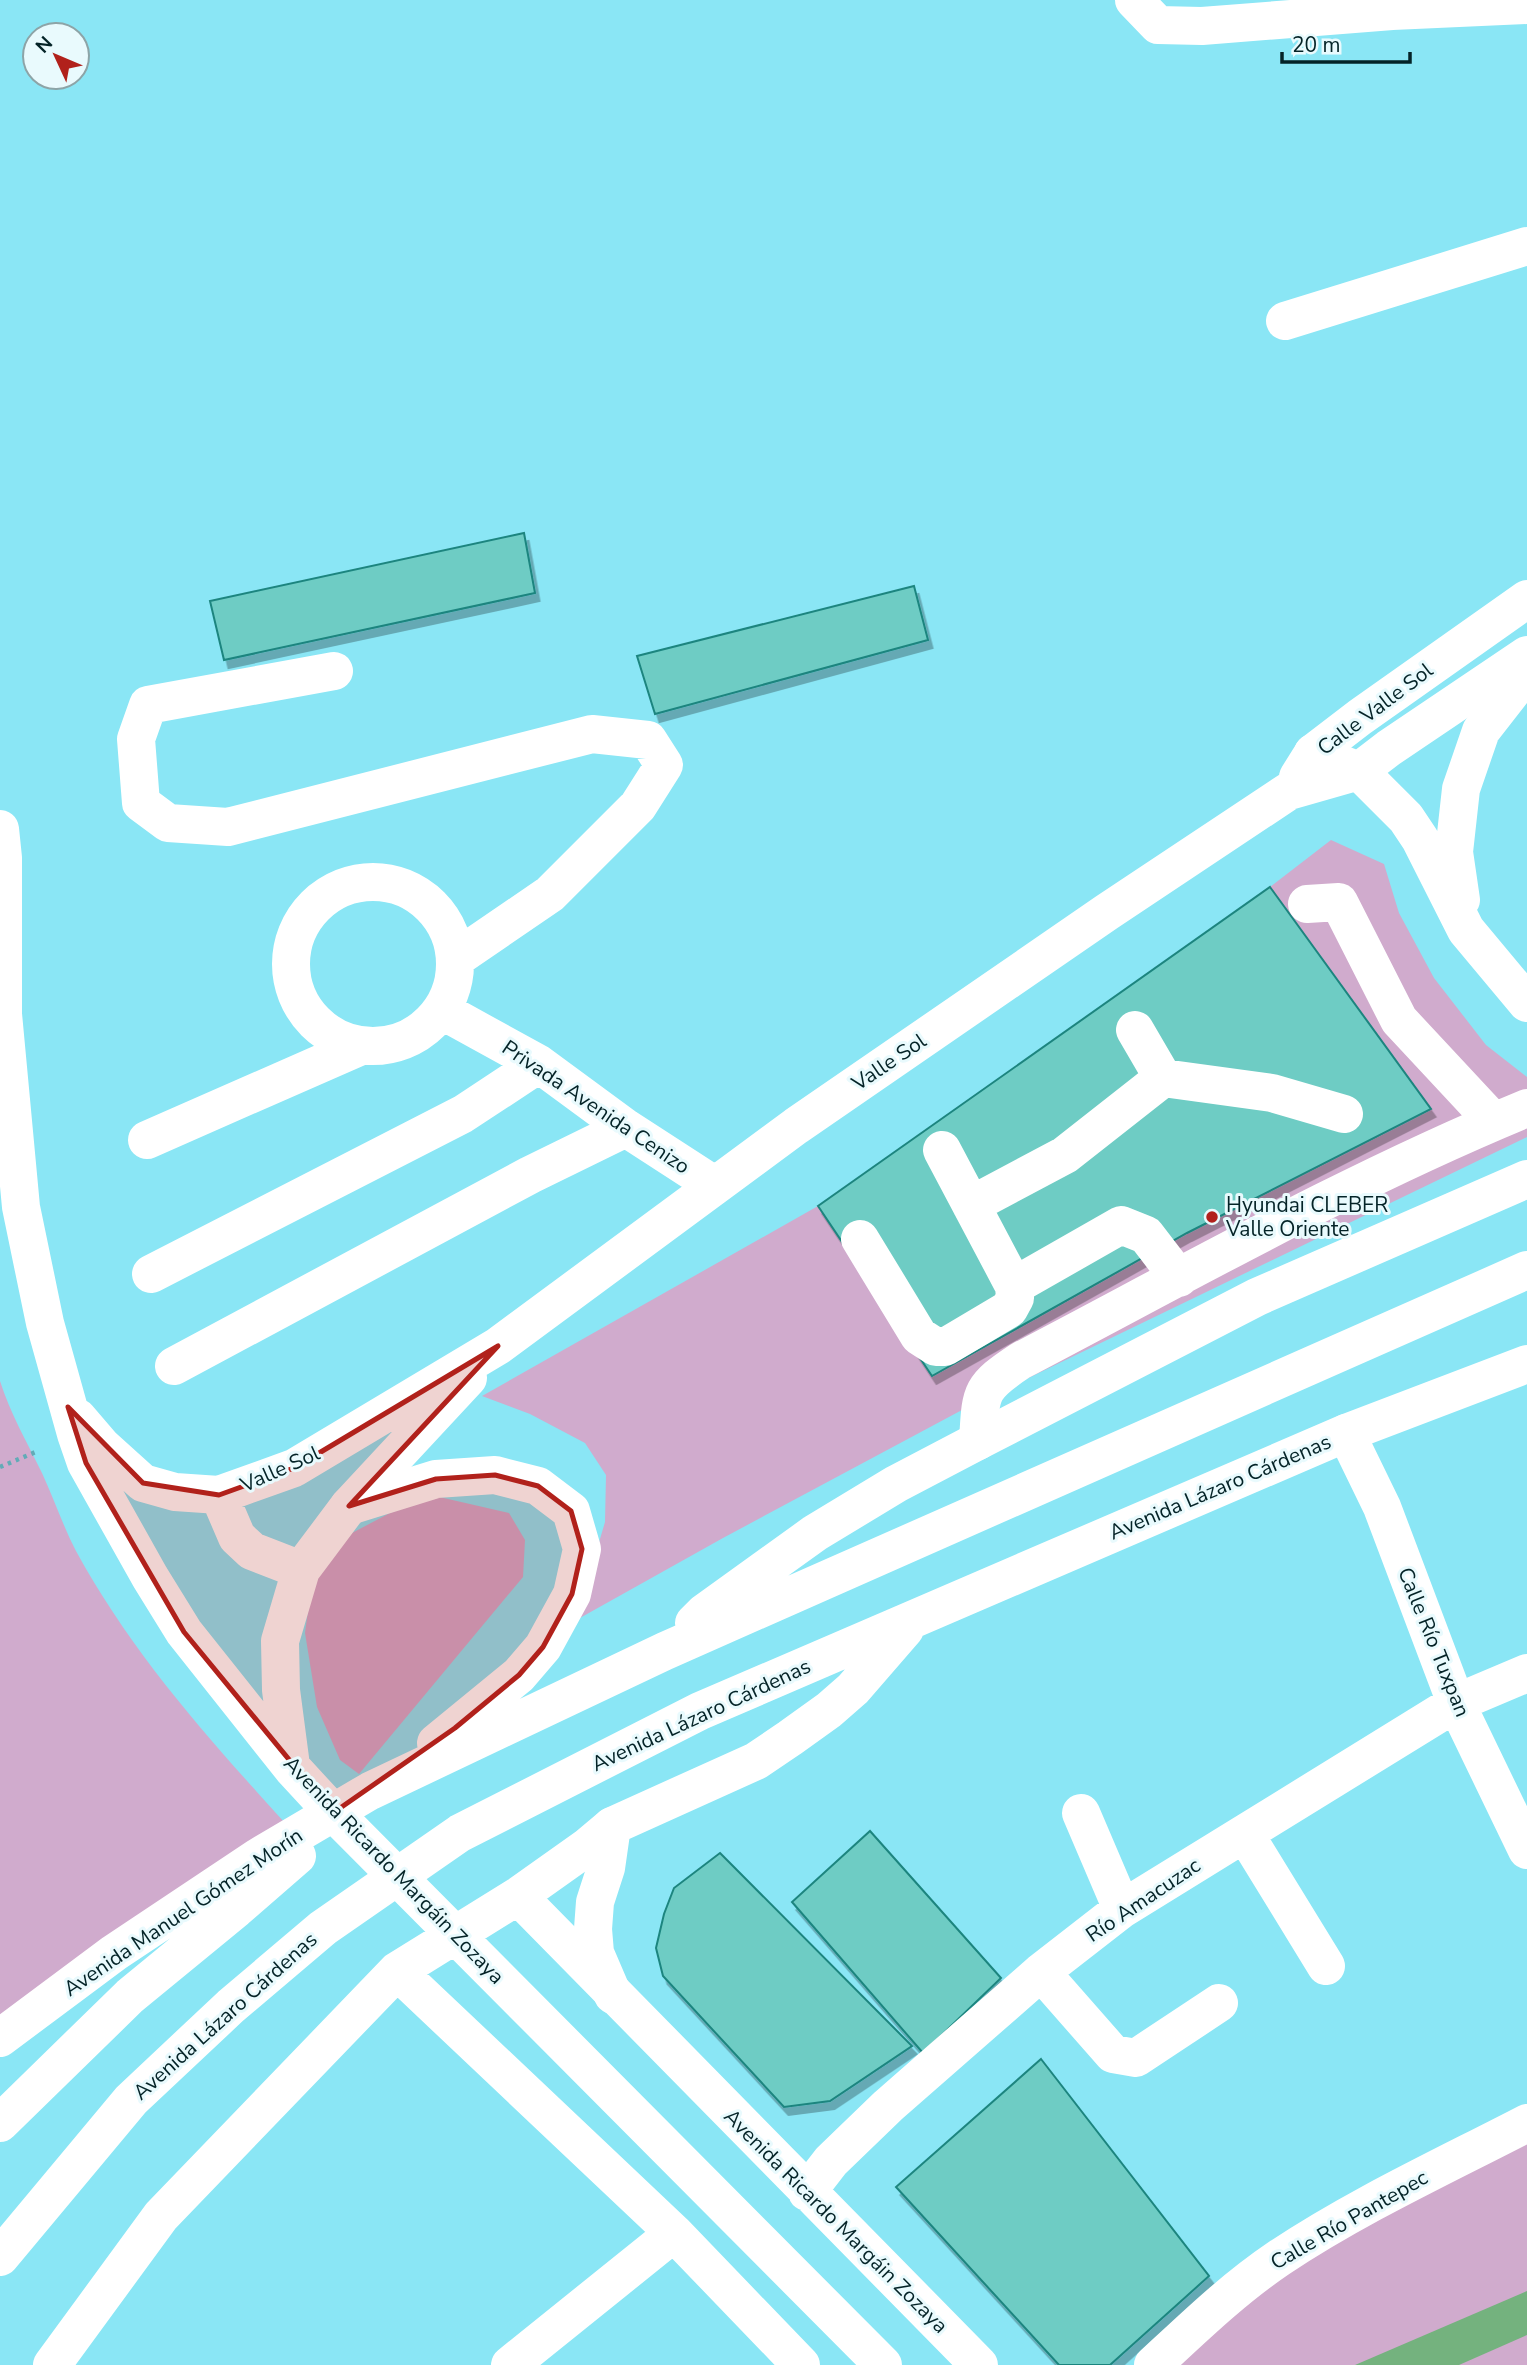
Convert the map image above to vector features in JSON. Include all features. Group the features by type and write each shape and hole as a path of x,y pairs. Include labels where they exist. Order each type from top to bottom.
{"main road":[{"path":"1134,0 1158,25 1197,13 1394,5 1527,5"},
{"path":"1285,321 1527,246"},
{"name":"Calle Valle Sol","path":"1289,791 1313,753 1527,599"},
{"name":"Calle Valle Sol","path":"1289,791 1359,771 1527,655"},
{"path":"334,671 148,705 136,739 141,803 168,823 229,827 592,734 648,740 664,765 638,806 550,894 455,959"},
{"path":"1466,930 1454,852 1461,789 1481,731 1527,671"},
{"path":"1313,753 1359,771 1406,818 1420,839 1466,930 1527,1003"},
{"name":"Valle Sol","path":"68,1407 102,1446 144,1483 175,1492 219,1495 294,1468 498,1346 807,1118 1289,791"},
{"name":"Avenida Ricardo Margáin Zozaya","path":"0,829 3,858 3,1014 21,1207 45,1323 86,1463 150,1577 184,1632 292,1768 328,1807 883,2365"},
{"path":"364,882 391,883 415,893 436,910 449,933 455,959 453,985 441,1010 426,1027 407,1040 385,1046 361,1046 336,1038 314,1023 299,1002 291,976 291,950 300,925 317,904 338,889 364,882"},
{"path":"978,1441 983,1394 995,1378 1020,1361 1387,1169 1510,1115 1399,1020 1339,902 1307,904"},
{"name":"Privada Avenida Cenizo","path":"441,1010 538,1064 626,1128 714,1185"},
{"path":"1135,1030 1163,1078"},
{"path":"147,1140 361,1046"},
{"path":"151,1274 463,1114 538,1064"},
{"path":"971,1205 1065,1155 1163,1078 1272,1093 1344,1114"},
{"path":"174,1366 530,1175 626,1128"},
{"path":"860,1239 919,1336 936,1347 945,1347 1009,1309 1015,1297 1014,1286 942,1150"},
{"path":"665,1651 704,1613 815,1533 895,1484 1257,1297 1527,1180"},
{"path":"1014,1286 1121,1225 1146,1235 1179,1278"},
{"path":"370,1791 665,1651 1527,1270"},
{"name":"Valle Sol","path":"292,1768 281,1690 280,1641 301,1570 349,1506 498,1346"},
{"name":"Avenida Lázaro Cárdenas","path":"0,2257 131,2100 231,2006 323,1928 460,1833 700,1711 1346,1433 1527,1364"},
{"name":"Calle Río Tuxpan","path":"1346,1433 1381,1507 1456,1703 1527,1850"},
{"path":"0,2123 130,1996 236,1909 370,1791 456,1728 519,1675 543,1647 572,1594 582,1549 571,1511 538,1486 495,1475 436,1479 349,1506"},
{"path":"219,1495 237,1537 252,1551 301,1570"},
{"path":"52,2365 161,2216 397,1971 518,1896 612,1826 756,1760 790,1738 853,1689 912,1620"},
{"name":"Río Amacuzac","path":"807,2192 831,2161 888,2106 1041,1972 1122,1909 1456,1703 1527,1673"},
{"name":"Avenida Manuel Gómez Morín","path":"0,2038 114,1953 258,1857 370,1791"},
{"path":"1080,1813 1122,1909"},
{"path":"612,1826 606,1868 595,1902 593,1929 596,1953 612,1995"},
{"path":"1245,1834 1326,1966"},
{"name":"Avenida Ricardo Margáin Zozaya","path":"518,1896 612,1995 979,2365"},
{"path":"397,1971 674,2232 801,2365"},
{"path":"1041,1972 1113,2054 1136,2058 1219,2003"},
{"name":"Calle Río Pantepec","path":"1153,2365 1232,2292 1278,2258 1336,2222 1527,2123"},
{"path":"510,2365 674,2232"}],"highlighted area":[{"path":"498,1346 349,1506 436,1479 495,1475 538,1486 571,1511 582,1549 572,1594 543,1647 519,1675 455,1728 333,1813 184,1632 86,1463 68,1407 143,1483 219,1495 294,1468"}],"shaded area":[{"path":"1331,840 1384,864 1399,913 1434,978 1486,1045 1527,1077 1527,1137 962,1410 562,1628 592,1566 605,1522 606,1475 585,1443 530,1414 482,1396 818,1206 1270,887"},
{"path":"0,1381 71,1542 99,1591 150,1665 178,1700 297,1836 0,2047"},
{"path":"435,1496 509,1513 525,1540 523,1577 359,1774 340,1760 317,1707 305,1633 312,1581 352,1533 390,1513"},
{"path":"1527,2123 1527,2365 1154,2365 1232,2292"},
{"path":"1527,2291 1527,2335 1459,2365 1355,2365"}],"building":[{"path":"524,533 535,593 224,660 210,601"},
{"path":"914,586 928,640 655,714 637,656"},
{"path":"1270,887 1431,1109 1187,1233 932,1376 818,1206"},
{"path":"870,1831 1001,1978 923,2053 792,1902"},
{"path":"720,1853 912,2046 830,2101 784,2107 663,1976 656,1948 664,1914 674,1888"},
{"path":"1041,2059 1209,2276 1110,2365 1059,2365 896,2187"}],"place":[{"name":"Hyundai CLEBER Valle Oriente","path":"1212,1217"}]}
